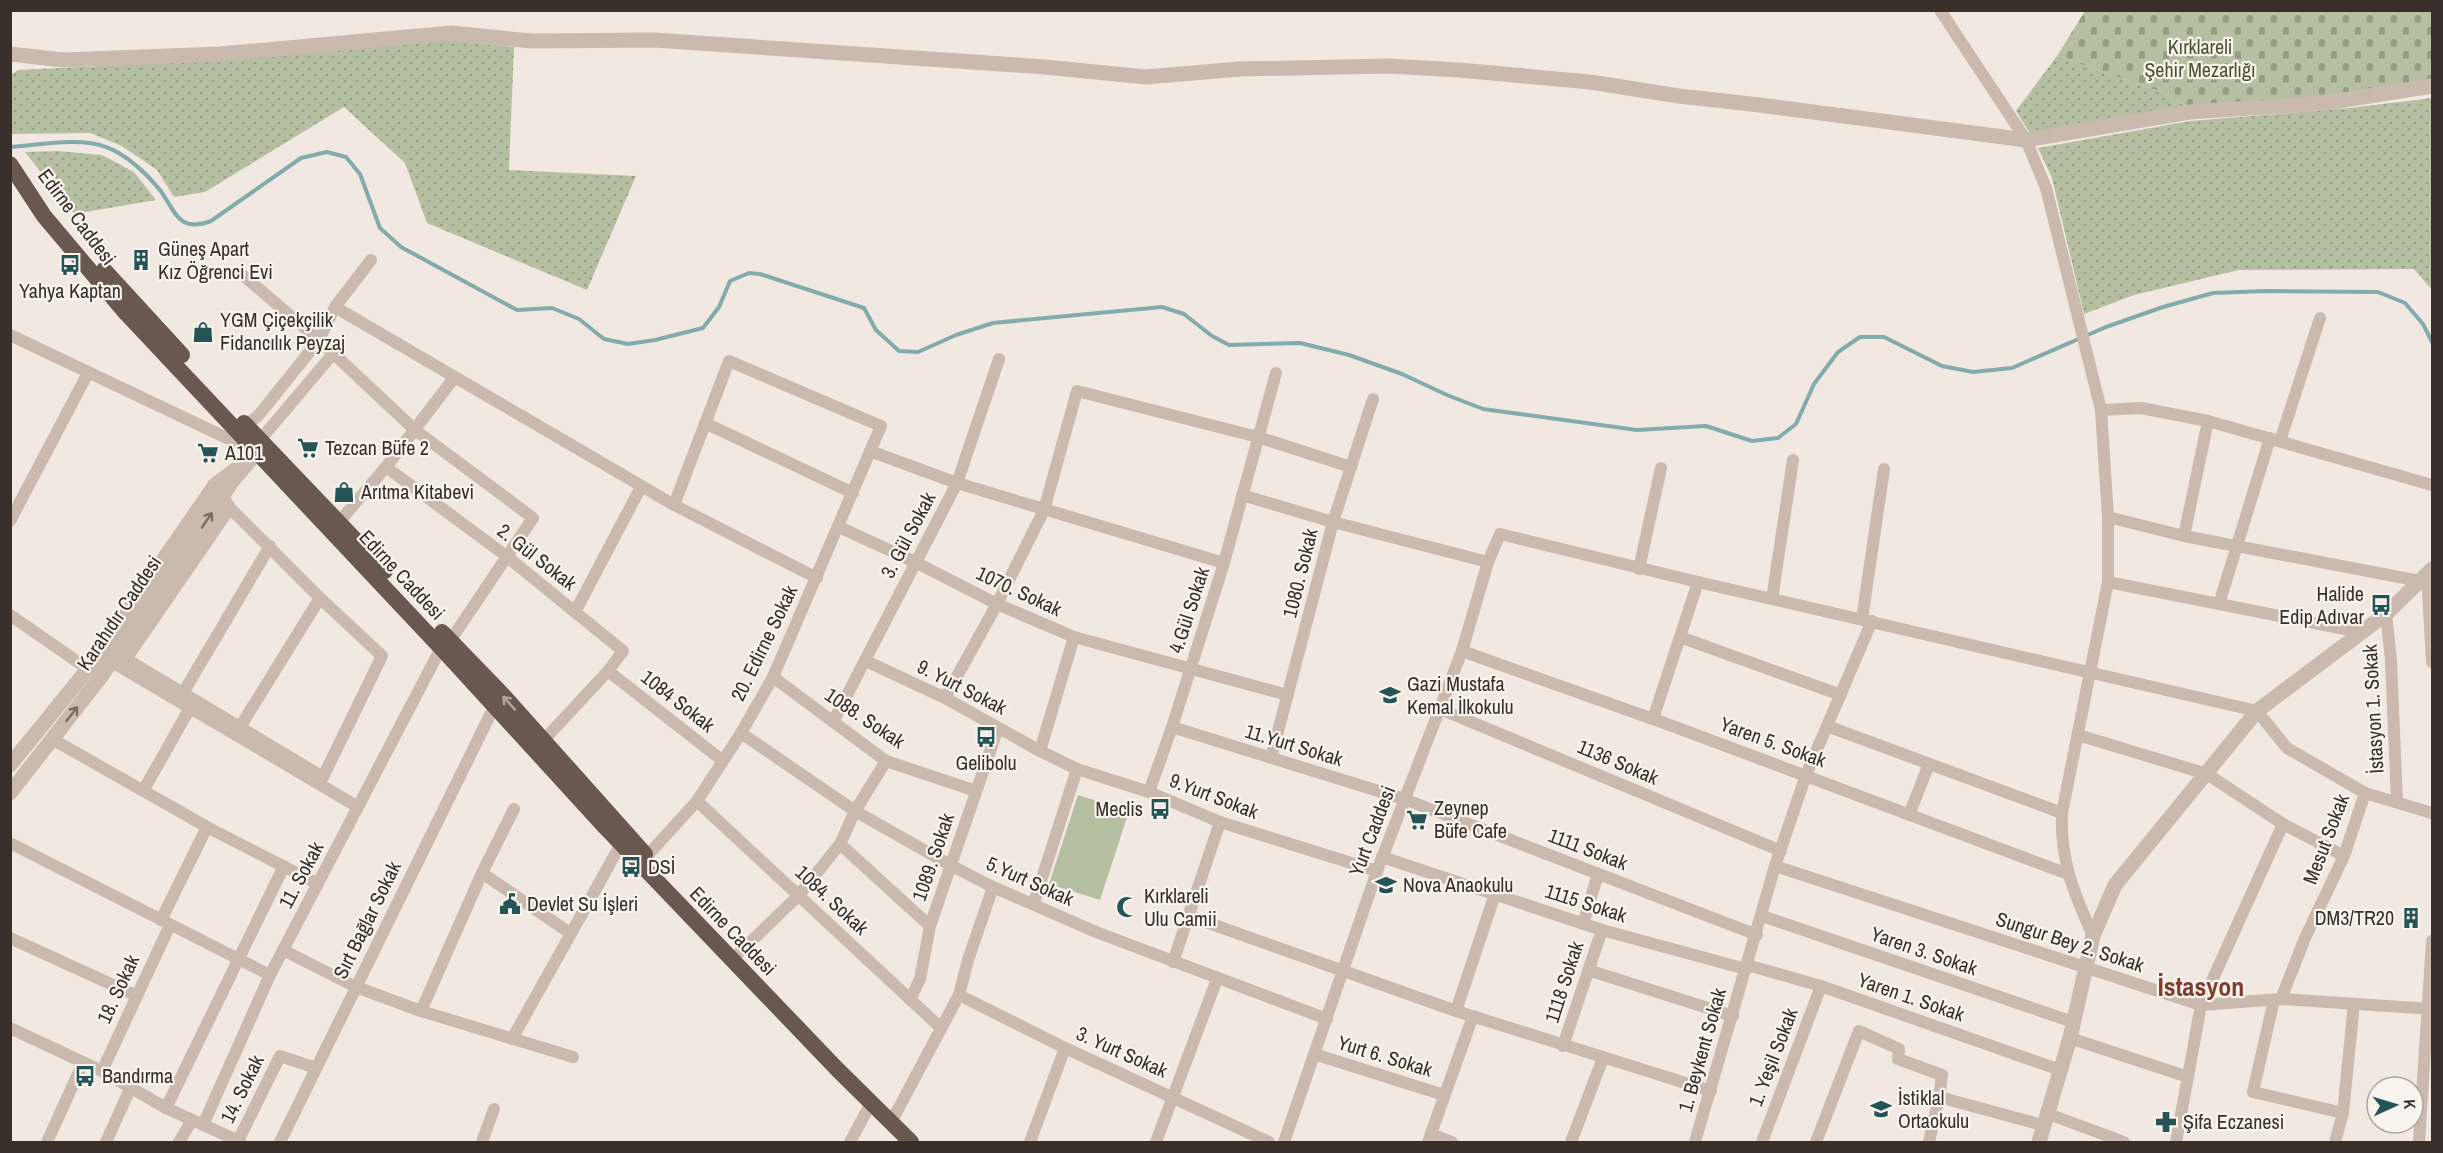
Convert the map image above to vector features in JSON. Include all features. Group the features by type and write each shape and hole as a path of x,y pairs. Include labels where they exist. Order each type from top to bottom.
{"highway":[{"name":"Edirne Caddesi","path":"15,170 246,425 257,449 340,521 606,828 911,1143"},
{"name":"Edirne Caddesi","path":"15,170 45,216 125,312 445,644 543,741 647,856 819,1038 924,1143"}],"street":[{"path":"1940,10 2026,141 2046,188 2102,410 2108,517 2108,582 2062,813 2062,847 2068,874 2093,936"},
{"path":"10,54 63,60 220,54 451,33 531,41 654,40 1146,76 1240,69 1388,66 1590,82 1679,96 2026,141 2190,112 2325,103 2433,86"},
{"path":"246,425 258,416 319,340 335,307 371,260"},
{"path":"244,276 319,340 332,355 415,430"},
{"path":"335,307 641,487 817,578"},
{"path":"2219,604 2275,439 2320,318"},
{"path":"10,335 88,373 257,449"},
{"path":"10,765 88,669 215,485 257,449 332,355"},
{"name":"3. Gül Sokak","path":"833,722 957,483 999,359"},
{"name":"20. Edirne Sokak","path":"647,856 697,801 741,733 772,677 817,578 881,426 729,361 705,423"},
{"path":"10,521 88,373"},
{"name":"4.Gül Sokak","path":"1149,792 1224,563 1276,373"},
{"path":"340,521 386,467 454,378"},
{"path":"945,698 997,604 1044,510 1077,391 1258,437 1351,467"},
{"name":"1080. Sokak","path":"1271,758 1333,522 1373,399"},
{"path":"2102,410 2141,408 2208,421 2433,485"},
{"path":"2184,536 2208,421"},
{"path":"674,505 705,423 853,493"},
{"name":"11. Sokak","path":"179,1143 197,1122 270,975 445,644 533,518 415,430"},
{"name":"Karahıdır Caddesi","path":"10,794 112,662 227,502 257,449"},
{"path":"870,451 957,483 1224,563"},
{"path":"1773,599 1793,460"},
{"name":"2. Gül Sokak","path":"386,467 507,556 623,651 608,671 543,741"},
{"path":"1660,468 1639,568 2257,711 2287,748 2365,793 2433,813"},
{"name":"1. Beykent Sokak","path":"1695,1143 1757,935 1775,866 1806,775 1841,695 1867,620 1884,469"},
{"path":"575,612 641,487"},
{"path":"1242,495 1333,522 1488,562"},
{"path":"227,502 270,546 320,598 382,656 323,777 126,659 227,502"},
{"path":"2108,517 2184,536 2238,546 2426,575"},
{"name":"1070. Sokak","path":"839,526 997,604 1074,637 1288,695"},
{"name":"Yurt Caddesi","path":"1284,1143 1382,857 1462,651 1488,562 1500,534 1639,568"},
{"path":"183,693 270,546"},
{"path":"2039,1143 2044,1119 2070,1038 2093,936 2115,885 2257,711 2386,614 2426,575"},
{"path":"2426,575 2433,662"},
{"path":"1653,719 1698,582"},
{"path":"2108,582 2360,632"},
{"path":"240,727 320,598"},
{"name":"İstasyon 1. Sokak","path":"2386,614 2391,660 2397,802"},
{"path":"10,615 88,669"},
{"path":"1040,751 1074,637"},
{"path":"1680,637 1841,695"},
{"name":"Yaren 5. Sokak","path":"1462,651 1806,775 2068,874"},
{"name":"9. Yurt Sokak","path":"866,661 945,698 1040,751"},
{"path":"112,662 358,807"},
{"name":"1084 Sokak","path":"608,671 723,761"},
{"name":"1088. Sokak","path":"772,677 886,761 976,791"},
{"path":"143,791 190,708"},
{"name":"1136 Sokak","path":"1440,709 1781,851"},
{"name":"Sırt Bağlar Sokak","path":"280,1143 490,715"},
{"path":"1827,726 2062,813"},
{"name":"11.Yurt Sokak","path":"1172,727 1404,799"},
{"name":"1089. Sokak","path":"910,1000 920,980 930,926 999,728"},
{"name":"5.Yurt Sokak","path":"741,733 855,811 951,866 1096,932 1327,1019"},
{"path":"2078,735 2207,774 2283,824 2344,856"},
{"path":"52,739 207,827 318,884"},
{"name":"9.Yurt Sokak","path":"1040,751 1077,769 1149,792 1220,822 1377,871"},
{"path":"740,952 800,895 840,844 855,811 886,761"},
{"path":"1909,815 1929,764"},
{"path":"1034,903 1077,769"},
{"name":"Mesut Sokak","path":"2343,1113 2253,1092 2277,1000 2344,856 2365,793"},
{"name":"1111 Sokak","path":"1404,799 1757,935"},
{"name":"1084. Sokak","path":"697,801 941,1028"},
{"path":"421,1011 482,873 514,809"},
{"path":"1173,962 1220,822"},
{"path":"2176,1143 2201,1005 2283,824"},
{"name":"18. Sokak","path":"102,1071 207,827"},
{"path":"10,843 270,975"},
{"path":"840,844 930,926"},
{"path":"512,1039 617,851"},
{"name":"1115 Sokak","path":"1382,857 1602,930 1746,967"},
{"path":"166,1108 285,866"},
{"name":"Sungur Bey 2. Sokak","path":"1775,866 2201,1005 2277,1000 2431,1009"},
{"path":"482,873 570,933"},
{"path":"1583,924 1598,874"},
{"path":"896,1115 959,995 968,960 993,886"},
{"path":"1456,1011 1495,894"},
{"path":"1189,916 1456,1011 1711,1091"},
{"name":"Yaren 3. Sokak","path":"1762,916 2073,1022"},
{"name":"1118 Sokak","path":"1563,1046 1602,930"},
{"path":"10,938 136,996"},
{"path":"2419,1143 2431,1009 2433,941"},
{"path":"283,950 356,987 421,1011 573,1057"},
{"name":"Yaren 1. Sokak","path":"1746,967 1821,986 2060,1070"},
{"path":"1588,970 1733,1016"},
{"path":"1156,1143 1217,979"},
{"name":"1. Yeşil Sokak","path":"1762,1143 1821,986"},
{"name":"3. Yurt Sokak","path":"959,995 1065,1048 1269,1143"},
{"path":"2335,1143 2343,1113 2354,1004"},
{"path":"1452,1143 1430,1138 1473,1016"},
{"path":"10,1028 102,1071 166,1108 239,1142"},
{"path":"1816,1143 1859,1031 1899,1049 1898,1059 1942,1075 1929,1143"},
{"path":"2070,1038 2188,1077"},
{"path":"1030,1143 1065,1048"},
{"name":"Yurt 6. Sokak","path":"1314,1054 1444,1095"},
{"name":"14. Sokak","path":"239,1142 280,1056 316,1068"},
{"path":"1571,1143 1603,1058"},
{"path":"47,1143 83,1063"},
{"path":"106,1143 131,1087"},
{"path":"1939,1096 2044,1119 2124,1143"},
{"path":"850,1143 871,1103"},
{"path":"482,1143 494,1109"}],"green space":[{"name":"Kırklareli Şehir Mezarlığı","path":"2085,11 2432,11 2432,81 2348,95 2189,108 2162,92 2057,56"},
{"path":"447,40 514,47 509,170 636,176 587,290 427,223 405,163 344,107 205,192 174,197 157,170 122,146 90,133 11,134 11,75 18,70 228,60"},
{"path":"2057,56 2162,92 2189,108 2031,135 2016,111"},
{"path":"2432,98 2432,290 2414,269 2239,270 2134,295 2084,314 2052,178 2038,148 2190,121 2349,108"},
{"path":"57,151 102,155 134,172 156,200 74,214 25,152"},
{"path":"1078,795 1129,811 1100,900 1049,884"}],"waterway":[{"path":"10,147 84,142 114,150 142,171 160,190 174,213 191,224 211,221 301,158 327,152 346,157 360,174 380,228 401,247 517,310 552,308 579,319 604,339 628,344 703,328 719,307 730,281 749,273 760,274 864,308 876,330 899,351 918,352 956,335 993,323 1162,307 1184,314 1212,336 1229,345 1300,343 1349,355 1402,374 1483,409 1637,430 1706,426 1752,441 1778,438 1796,424 1814,384 1838,352 1860,337 1884,337 1942,366 1973,372 2012,368 2106,327 2163,307 2213,293 2265,291 2378,292 2405,303 2423,324 2432,342"}],"place":[{"name":"Güneş Apart Kız Öğrenci Evi","path":"141,260"},
{"name":"Yahya Kaptan","path":"70,265"},
{"name":"YGM Çiçekçilik Fidancılık Peyzaj","path":"203,332"},
{"name":"Tezcan Büfe 2","path":"308,448"},
{"name":"A101","path":"208,453"},
{"name":"Arıtma Kitabevi","path":"344,492"},
{"name":"Halide Edip Adıvar","path":"2381,605"},
{"name":"Gazi Mustafa Kemal İlkokulu","path":"1390,695"},
{"name":"Gelibolu","path":"986,737"},
{"name":"Meclis","path":"1160,809"},
{"name":"Zeynep Büfe Cafe","path":"1417,820"},
{"name":"DSİ","path":"631,867"},
{"name":"Nova Anaokulu","path":"1386,885"},
{"name":"Devlet Su İşleri","path":"510,904"},
{"name":"Kırklareli Ulu Camii","path":"1127,907"},
{"name":"DM3/TR20","path":"2411,918"},
{"name":"Bandırma","path":"85,1076"},
{"name":"İstiklal Ortaokulu","path":"1881,1109"},
{"name":"Şifa Eczanesi","path":"2166,1122"}],"district":[{"name":"İstasyon","path":"2201,987"}]}
